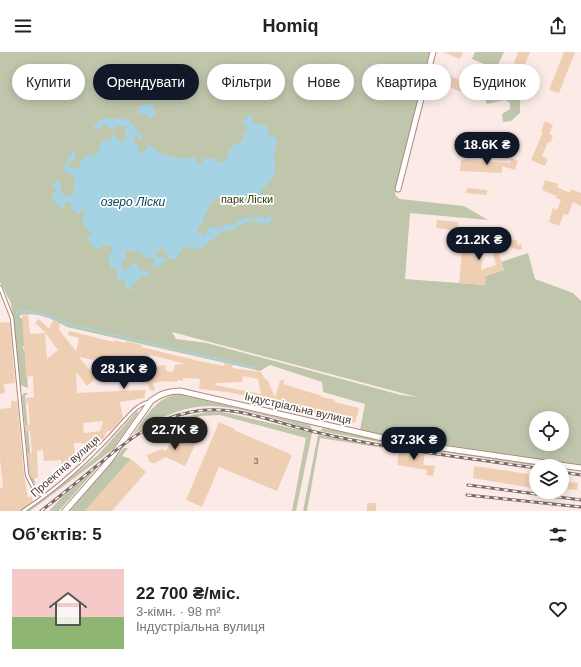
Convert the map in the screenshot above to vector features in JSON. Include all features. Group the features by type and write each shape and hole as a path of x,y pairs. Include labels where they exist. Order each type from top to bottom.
{"street":[{"path":"398,189 433,52"},
{"name":"Індустріальна вулиця","path":"65,511 113,456 151,402 159,395 168,391 180,391 400,442 581,468"}],"lane":[{"path":"0,287 12,318 27,475 35,491 43,496"},
{"name":"Проектна вулиця","path":"23,511 96,453 137,407 145,402 151,402"}],"green space":[{"name":"парк Ліски","path":"0,52 430,52 427,64 362,64 362,100 418,100 395,192 396,196 400,199 464,206 488,220 410,213 405,279 485,285 485,276 504,270 501,262 528,253 535,279 573,293 581,301 581,466 569,464 569,459 536,459 401,438 360,430 365,404 323,392 322,382 270,365 260,371 67,327 56,321 33,314 20,315 20,318 23,318 25,346 23,346 23,349 25,349 28,388 20,385 11,303 0,282","holes":["172,332 417,397 401,395 207,343 176,339"]},
{"path":"475,52 504,52 498,64 484,64 472,59"},
{"path":"485,100 505,100 487,104"},
{"path":"505,100 520,100 520,113 511,121 503,122 502,114 510,109 510,103"},
{"path":"24,393 28,393 25,396 32,473 36,485 31,479 29,471 22,396"},
{"path":"178,394 310,425 312,430 249,411 210,406 190,408 169,414 133,435 157,404 163,399"},
{"path":"137,411 138,413 112,450 30,511 27,511 51,494 98,455"},
{"path":"210,411 228,413 312,433 296,511 292,511 306,438 220,415 200,416 156,433 153,428 176,419"},
{"path":"323,428 400,444 529,463 529,465 396,445 320,431"},
{"path":"318,435 396,450 320,438 307,511 303,511"},
{"path":"124,448 128,448 122,456 131,459 85,511 70,511"},
{"path":"97,468 59,511 49,511 63,496"}],"water":[{"path":"152,103 155,114 150,119 144,113 138,113 141,106"},
{"name":"озеро Ліски","path":"251,113 253,123 258,125 264,124 269,129 266,134 273,136 278,141 274,152 276,168 274,175 260,192 258,198 253,199 242,195 240,197 240,204 233,206 231,203 224,202 220,198 214,198 202,224 198,227 197,231 203,236 206,234 209,227 214,228 217,225 218,228 223,228 226,224 237,224 236,221 242,220 244,217 255,219 260,216 266,219 272,215 268,224 265,225 251,221 242,224 234,230 223,231 200,249 187,247 183,248 176,259 168,259 168,255 164,252 163,247 161,247 159,252 157,251 154,253 158,255 158,258 163,257 166,260 162,265 155,268 153,268 152,263 155,262 155,259 148,259 138,251 134,252 132,250 130,252 127,250 125,255 127,257 122,262 123,270 127,270 134,262 138,266 139,270 142,269 146,272 149,271 149,276 139,277 137,281 132,283 132,290 125,289 126,282 124,280 118,280 115,283 117,273 114,267 111,269 109,262 110,259 108,256 112,253 112,247 102,245 102,248 95,248 87,239 92,234 85,228 82,218 85,216 84,211 80,210 81,214 77,214 70,208 72,203 66,202 61,210 59,205 55,203 52,198 53,194 57,191 52,184 59,180 61,182 61,193 68,196 73,194 76,182 72,175 67,173 64,168 66,163 69,161 68,157 71,153 77,150 75,153 75,159 69,163 68,166 71,168 76,167 78,169 81,165 79,163 80,161 91,153 92,156 95,156 103,140 110,140 113,133 117,140 121,141 127,139 125,136 126,126 117,126 114,129 107,128 107,125 104,124 101,128 96,130 93,126 99,122 101,118 120,118 125,120 128,119 139,135 142,135 143,139 140,140 136,136 133,138 133,142 139,144 140,146 136,149 142,154 149,145 164,155 187,159 196,157 195,162 199,165 203,161 203,158 217,159 218,162 223,162 227,159 231,148 241,142 247,129 247,126 243,125 243,122"}],"building":[{"path":"443,52 463,52 460,59"},
{"path":"518,52 530,52 525,64 514,63"},
{"path":"564,52 575,52 559,93 549,90"},
{"path":"451,76 459,80 459,91 451,88"},
{"path":"545,121 553,125 549,134 553,136 550,143 548,142 542,156 548,159 545,166 531,160 543,132 541,131"},
{"path":"511,158 518,161 515,170 502,166 502,173 460,171 461,160 510,163"},
{"path":"545,180 559,184 557,187 570,193 571,189 581,193 581,206 573,202 568,215 564,214 559,226 549,222 553,208 557,210 561,200 556,198 557,196 542,190"},
{"path":"467,188 487,190 487,195 466,193"},
{"path":"437,220 458,222 457,231 436,228"},
{"path":"478,231 483,231 483,236 484,235 481,270 496,265 487,234 493,233 504,270 486,275 485,285 459,283 462,252 472,252 473,234 478,234"},
{"path":"514,239 517,241 518,245 521,244 522,249 519,250 510,247 509,242"},
{"path":"22,314 28,314 30,334 45,333 46,333 35,323 39,319 49,329 53,320 60,323 59,330 76,351 79,338 68,335 69,331 114,342 114,340 125,343 126,341 142,345 141,347 199,361 224,366 224,363 233,365 232,368 260,371 266,380 267,379 275,397 280,381 285,379 283,384 335,400 334,402 359,408 355,423 297,409 296,411 289,409 290,407 275,404 276,401 264,402 264,400 228,392 199,389 200,379 183,378 183,381 177,380 177,382 164,381 153,383 155,390 152,391 146,380 99,382 99,376 87,386 76,372 77,393 146,390 144,398 120,402 123,418 110,431 107,431 103,440 92,436 98,444 66,471 63,472 61,460 44,461 43,450 37,451 38,478 32,478 30,474 28,453 32,453 30,431 26,431 25,425 30,425 28,403 26,403 26,398 34,397 33,376 26,377","holes":["45,333 58,350 47,359","150,355 185,364 175,365 173,372 166,371 165,365 147,367","79,357 94,360 95,358 137,368 99,370 99,373 93,374","243,376 258,379 261,394 215,385 216,383 242,382","103,421 100,431 84,433 83,423","74,443 83,443 87,448 75,457"]},
{"path":"0,322 10,323 15,383 4,384 5,393 0,394"},
{"path":"11,401 17,401 24,475 28,498 31,496 33,501 20,511 0,511 0,488 3,487 0,459 0,409 11,408"},
{"path":"219,422 292,455 277,491 219,467 202,507 186,500"},
{"path":"175,433 196,443 185,466 166,457 153,464 152,462 150,463 147,455 162,449 166,451"},
{"path":"399,450 425,454 423,465 435,466 433,476 426,475 427,470 397,465"},
{"path":"131,459 146,472 112,511 85,511"},
{"path":"474,466 529,474 529,487 473,478"},
{"path":"569,482 578,483 577,490 569,489"},
{"path":"367,503 376,503 376,511 367,511"}],"waterway":[{"path":"16,313 20,310 37,313 76,326 255,368"}],"railway":[{"path":"41,511 138,434 163,420 177,415 207,410 222,410 254,415 315,432 370,443 529,467"},
{"path":"569,473 581,475"},
{"path":"468,485 581,500"},
{"path":"467,495 581,507"}]}
